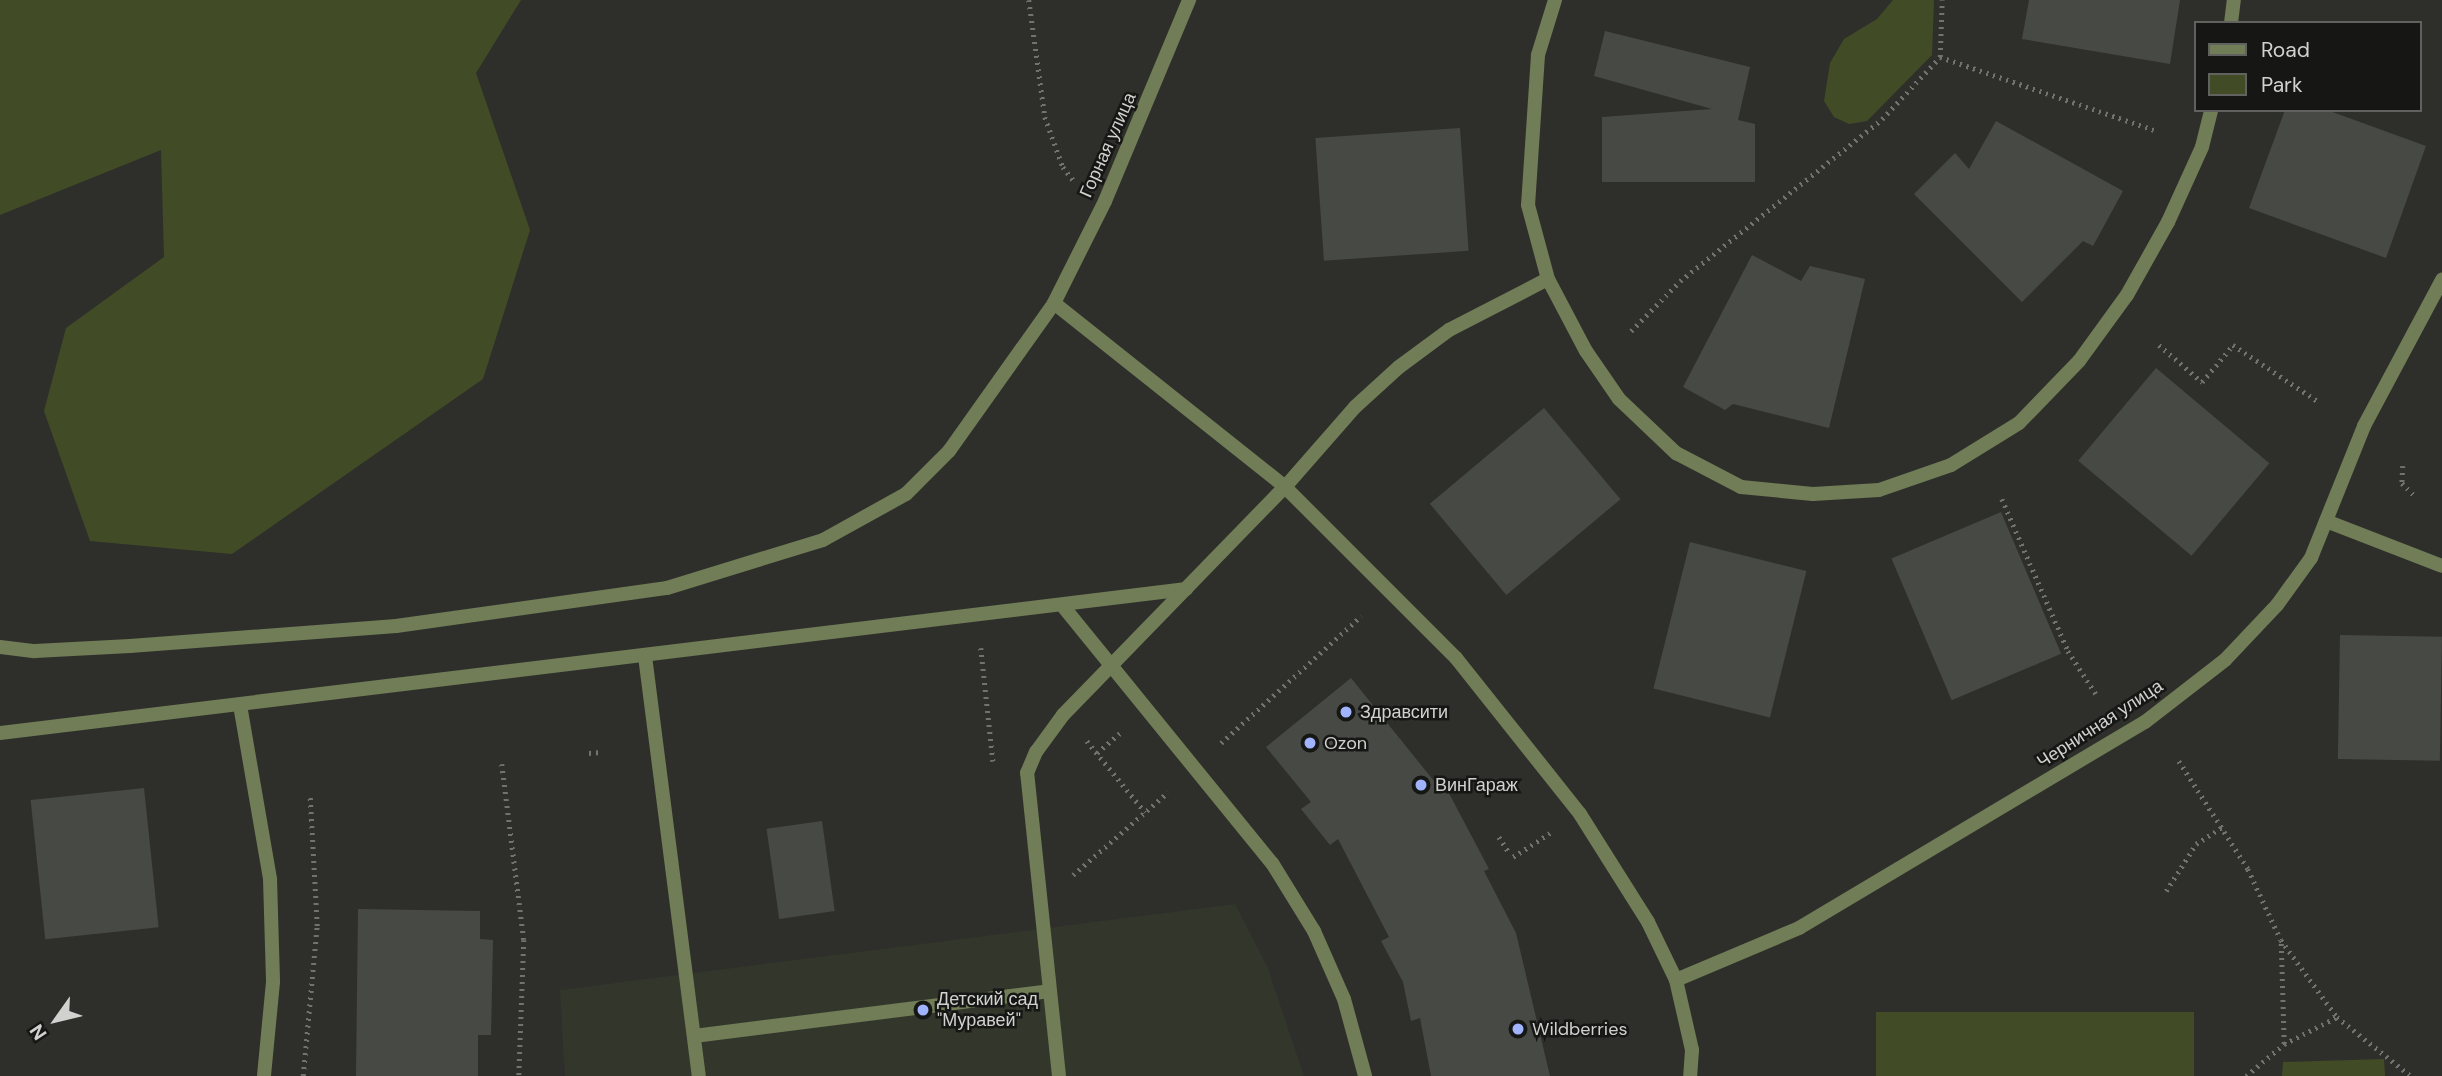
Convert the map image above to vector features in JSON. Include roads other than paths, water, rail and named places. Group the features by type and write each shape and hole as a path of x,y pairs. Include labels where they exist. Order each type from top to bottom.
{"street":[{"name":"Горная улица","path":"0,647 35,650 130,646 396,626 667,588 823,540 906,494 949,452 1054,303 1105,201 1189,0"},
{"path":"1555,0 1538,55 1528,205 1548,279 1586,351 1619,398 1676,453 1741,487 1813,494 1879,490 1951,465 2019,423 2078,361 2127,295 2168,222 2202,147 2211,112"},
{"path":"2231,21 2234,0"},
{"path":"1059,1076 1027,773 1036,752 1063,715 1285,487 1355,407 1399,367 1449,330 1548,279"},
{"name":"Черничная улица","path":"1676,980 1799,928 2145,722 2225,660 2277,605 2311,558 2364,426 2442,280"},
{"path":"1054,303 1285,487 1456,659 1580,814 1648,922 1676,980 1692,1050 1690,1076"},
{"path":"2326,521 2442,566"},
{"path":"0,733 1186,589"},
{"path":"1062,605 1272,863 1314,931 1344,999 1365,1076"},
{"path":"645,656 699,1076"},
{"path":"240,705 271,878 273,982 264,1076"},
{"path":"694,1037 1049,991"}],"place":[{"name":"Здравсити","path":"1346,712"},
{"name":"Ozon","path":"1310,743"},
{"name":"ВинГараж","path":"1421,785"},
{"name":"Детский сад \"Муравей\"","path":"923,1010"},
{"name":"Wildberries","path":"1518,1029"}]}
